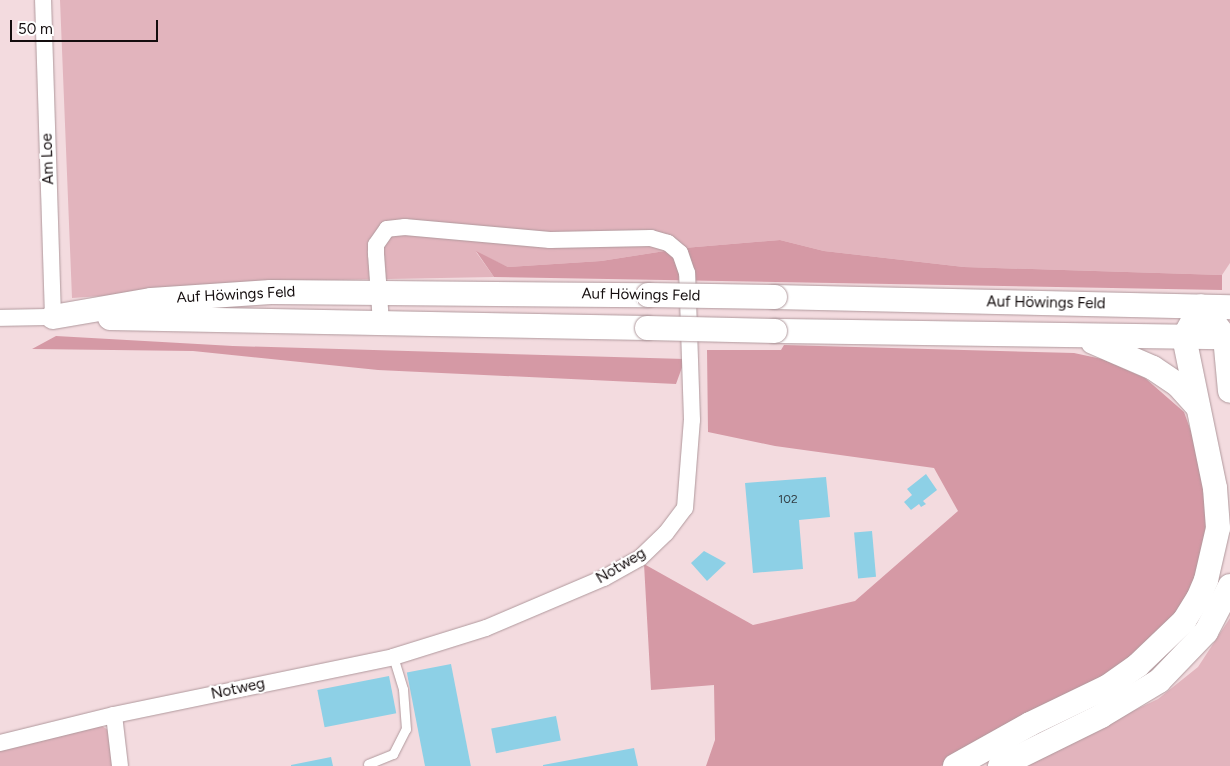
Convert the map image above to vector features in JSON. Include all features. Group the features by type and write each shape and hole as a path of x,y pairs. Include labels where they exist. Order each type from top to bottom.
{"main road":[{"name":"Auf Höwings Feld","path":"53,317 151,300 271,292 380,291 1230,306"},
{"path":"954,766 1030,724 1107,686 1138,665 1184,621 1206,580 1218,528 1214,488 1184,337 1202,306 1227,337 1230,392"},
{"name":"Auf Höwings Feld","path":"53,317 1078,336 1227,337"},
{"path":"1078,336 1153,368 1178,386 1198,407"},
{"path":"1000,766 1102,716 1159,681 1206,632 1230,586"}],"street":[{"name":"Am Loe","path":"43,0 53,317"},
{"name":"Notweg","path":"0,743 114,714 393,657 486,628 604,578 640,558 666,533 685,508 692,420 687,273 680,253 668,243 651,238 550,240 404,227 387,229 376,245 381,322"},
{"name":"Auf Höwings Feld","path":"0,318 53,317"},
{"path":"114,714 120,766"}],"lane":[{"path":"368,764 393,754 406,729 403,689 393,657"}],"shaded area":[{"path":"60,0 1230,0 1230,263 1222,275 964,267 824,251 780,240 684,248 601,261 508,267 476,252 494,277 335,280 72,298"},
{"path":"780,240 824,251 964,267 1222,275 1222,290 494,277 476,251 508,267 601,261 684,248"},
{"path":"56,336 233,346 685,359 676,384 378,370 193,351 32,349"},
{"path":"784,345 1074,353 1102,359 1145,378 1184,412 1205,470 1210,534 1191,598 1139,659 941,766 706,766 715,740 714,685 651,690 644,564 753,625 855,601 958,511 934,468 775,446 708,432 707,350 781,350"},
{"path":"1230,618 1230,766 1026,766 1076,738 1158,699 1198,667"},
{"path":"100,725 110,731 115,766 0,766 0,749"}],"building":[{"path":"926,474 937,490 923,501 926,504 921,507 919,504 911,510 904,502 912,495 907,489"},
{"path":"826,477 830,517 799,520 803,569 753,573 745,483"},
{"path":"872,531 876,577 858,578 854,533"},
{"path":"704,551 726,563 707,581 691,563"},
{"path":"451,664 471,766 425,766 407,673"},
{"path":"389,676 396,713 325,727 317,690"},
{"path":"556,716 561,741 496,753 491,729"},
{"path":"634,748 638,766 543,766 543,765"},
{"path":"331,757 333,766 291,766 291,765"}]}
